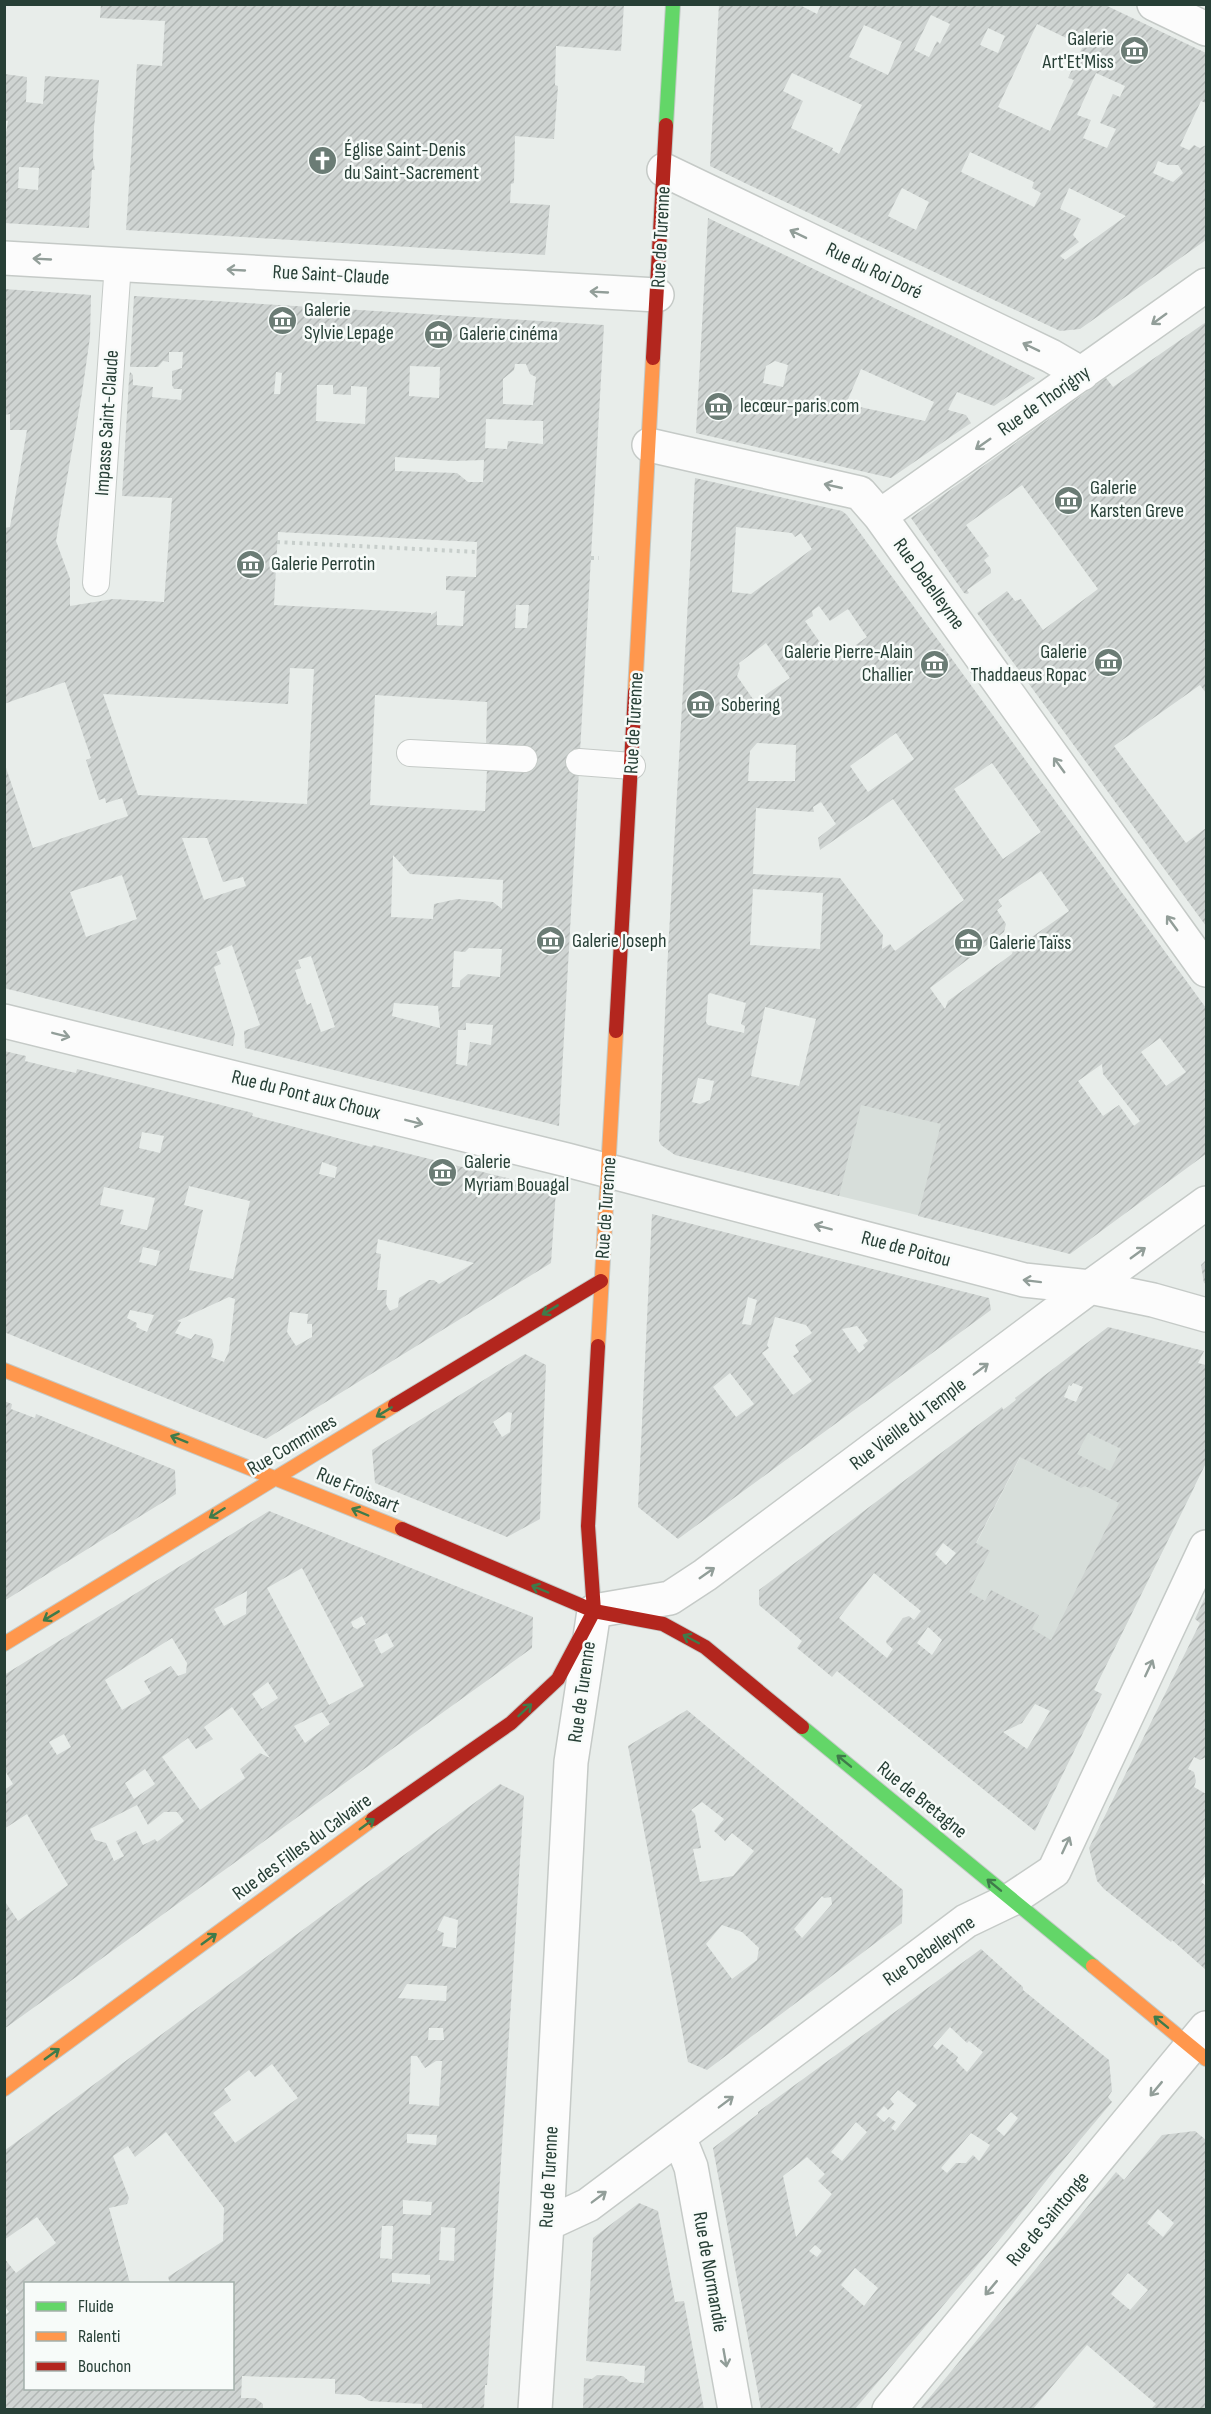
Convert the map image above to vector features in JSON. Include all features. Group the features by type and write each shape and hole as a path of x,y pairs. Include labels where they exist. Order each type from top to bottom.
{"street":[{"name":"Rue de Turenne","path":"535,2409 571,1762 594,1611 588,1526 673,4"},
{"path":"1154,4 1206,29"},
{"name":"Rue du Roi Doré","path":"664,170 1040,351 1082,374"},
{"name":"Rue Saint-Claude","path":"4,258 657,295"},
{"name":"Rue de Thorigny","path":"880,516 1206,285"},
{"name":"Rue Debelleyme","path":"649,445 860,493 880,516 1206,970"},
{"name":"Rue du Pont aux Choux","path":"4,1021 608,1171"},
{"name":"Rue de Poitou","path":"608,1171 1024,1281 1090,1287 1153,1300 1206,1316"},
{"name":"Rue Vieille du Temple","path":"594,1611 670,1598 705,1575 1206,1203"},
{"name":"Rue Commines","path":"4,1644 275,1477 601,1281"},
{"name":"Rue Froissart","path":"4,1370 275,1477 594,1611"},
{"name":"Rue Debelleyme","path":"547,2224 588,2205 966,1921 1012,1899 1054,1870 1206,1547"},
{"name":"Rue de Bretagne","path":"594,1611 663,1624 705,1647 1012,1899 1201,2044"},
{"name":"Rue des Filles du Calvaire","path":"4,2089 391,1806 511,1723 558,1679 594,1611"},
{"name":"Rue de Saintonge","path":"890,2409 1201,2044"},
{"name":"Rue de Normandie","path":"680,2137 691,2167 735,2409"}],"lane":[{"name":"Impasse Saint-Claude","path":"96,583 118,263"},
{"path":"410,753 524,759"},
{"path":"579,762 632,766"}],"path":[{"path":"278,542 477,552"},
{"path":"591,558 599,558"}],"shaded area":[{"path":"853,999 1001,1037 921,1216 807,1188"},
{"path":"1016,1400 1195,1486 1094,1690 1005,1645 951,1593 1027,1444 1003,1410"}],"building":[{"name":"Église Saint-Denis du Saint-Sacrement","path":"101,4 624,4 621,51 556,46 555,85 558,86 554,139 515,136 514,183 511,184 510,203 550,205 545,255 126,230 137,64 162,66 165,21 100,18"},
{"path":"719,4 798,4 817,14 821,4 1103,4 1206,53 1206,103 1201,101 1180,146 1189,150 1194,145 1200,148 1206,145 1206,240 1080,329 1060,331 710,166","holes":["931,15 950,24 940,44 937,41 929,57 914,50","1037,24 1083,46 1068,78 1074,80 1050,131 998,107","864,25 902,42 888,75 849,57","988,28 1005,36 998,53 980,45","792,73 862,105 839,154 832,150 833,148 791,128 803,101 783,91","1096,73 1125,86 1120,97 1113,94 1100,123 1116,129 1107,148 1083,138 1091,120 1077,115","970,152 1034,182 1032,188 1041,193 1034,207 961,172","1158,161 1168,165 1178,165 1183,173 1173,182 1153,173","902,188 929,202 916,230 888,216","1069,188 1126,216 1065,260 1060,256 1079,242 1073,235 1081,219 1060,209"]},
{"path":"4,74 27,77 26,102 43,104 45,76 99,80 94,127 95,170 92,170 89,228 4,223 4,144 8,121 4,121","holes":["19,167 39,168 38,190 18,188"]},
{"path":"708,218 1035,378 994,406 957,392 948,410 966,415 971,423 891,478 696,433","holes":["775,361 788,365 783,387 763,383 766,366","861,369 934,402 925,421 846,404"]},
{"path":"4,289 91,295 90,337 56,541 70,579 70,606 113,599 164,602 172,498 122,496 129,379 130,372 133,375 133,385 153,387 152,397 181,400 182,389 174,389 172,371 182,368 183,352 169,352 169,362 163,361 158,367 130,367 134,296 604,325 559,1126 245,1048 244,1031 260,1025 232,945 216,952 221,964 214,967 235,1033 233,1046 4,988 4,762 33,848 128,816 122,798 106,803 105,798 99,800 86,760 91,758 65,682 4,704 4,528 10,527 27,430 10,430 10,414 4,415","holes":["515,364 526,364 530,374 536,377 533,405 503,404 503,379 514,370","410,366 440,367 439,398 409,396","276,372 282,373 280,394 274,394","317,385 333,385 333,394 351,395 351,386 367,387 365,424 316,421","486,419 543,421 543,444 508,441 507,449 485,448","395,457 453,461 484,460 483,482 468,482 457,473 395,471","278,532 477,542 476,577 446,576 446,590 465,591 463,626 437,625 437,611 431,615 431,613 274,605","516,605 529,605 527,628 515,628","290,668 314,669 307,804 138,795 103,694 288,704","375,695 487,702 486,746 489,747 489,744 525,746 524,771 487,769 485,811 370,805","182,838 207,838 223,882 243,877 246,886 204,900","393,855 410,874 503,880 502,909 493,902 457,899 434,904 433,919 391,917","122,875 137,919 86,937 70,892","469,948 502,949 500,977 468,974 460,981 460,987 452,987 454,951 465,952","311,956 335,1027 321,1032 311,1003 307,1005 295,970 301,968 298,960","394,1003 438,1006 440,1028 392,1016","466,1023 493,1025 491,1045 470,1042 467,1066 456,1064 458,1030 466,1030"]},
{"path":"1206,322 1206,693 1200,685 1114,746 1186,843 1206,828 1206,926 977,613 1007,591 1015,601 1021,599 1043,630 1098,589 1022,485 966,525 989,556 984,560 991,569 991,573 967,590 969,593 967,594 964,593 911,518 1106,378 1113,387"},
{"path":"695,478 842,511 847,515 1206,1008 1206,1154 1070,1254 918,1216 941,1124 861,1105 839,1196 675,1155 659,1141","holes":["736,527 792,533 795,537 801,533 812,549 751,594 732,592","819,606 830,621 848,609 867,637 833,661 805,621 813,616 812,611","766,643 790,678 755,702 737,676 739,663","896,733 914,759 868,792 850,766","757,743 796,745 795,781 748,781 750,751","992,763 1041,832 1003,859 954,789","893,799 964,900 895,951 890,944 882,949 883,935 840,878 753,874 756,808 814,812 813,807 821,802 836,824 818,838 820,850","1041,871 1069,911 1013,950 1012,954 948,1001 945,1009 930,988 1004,932 1006,924 997,910 1002,906 998,900","753,889 823,893 820,949 750,945","710,993 746,1003 741,1024 745,1026 744,1033 708,1025 706,1022","765,1007 816,1019 799,1086 751,1076","1160,1038 1186,1072 1166,1086 1141,1052","1102,1064 1103,1074 1140,1121 1134,1126 1119,1105 1103,1116 1078,1081","698,1078 714,1081 710,1100 700,1104 692,1102"]},
{"path":"4,1051 26,1056 25,1061 76,1073 77,1069 253,1113 252,1116 372,1147 373,1145 556,1190 551,1263 266,1439 4,1332","holes":["142,1132 164,1136 160,1153 139,1148","322,1162 337,1167 335,1178 319,1174","189,1186 250,1201 233,1279 189,1270 203,1210 184,1205","104,1187 155,1198 147,1230 120,1224 124,1210 100,1205","378,1239 474,1263 439,1284 434,1280 429,1280 399,1298 398,1307 390,1311 386,1304 387,1290 377,1290 381,1254 376,1253","143,1247 160,1251 156,1266 139,1262","229,1297 235,1299 229,1351 224,1362 211,1357 214,1347 212,1339 195,1334 191,1339 175,1333 181,1322 177,1321","130,1310 154,1315 147,1332 136,1327 137,1323 127,1318","290,1312 308,1314 307,1324 312,1324 312,1337 296,1346 287,1332"]},
{"path":"652,1214 989,1298 991,1310 678,1539 638,1507","holes":["748,1297 757,1300 751,1325 742,1324","775,1317 806,1325 812,1333 795,1345 799,1352 793,1356 812,1381 793,1395 762,1353 769,1348 767,1345","857,1326 868,1341 863,1345 865,1348 859,1353 842,1329","730,1373 754,1404 736,1417 713,1387"]},
{"path":"1206,1260 1206,1284 1201,1265"},
{"path":"1108,1327 1204,1351 1198,1363 1206,1365 1206,1463 1094,1690 1102,1694 1035,1831 837,1671 832,1677 797,1648 802,1641 759,1605 759,1590 1002,1407 1003,1410 1016,1400 1015,1398","holes":["1073,1383 1083,1387 1076,1402 1064,1397 1069,1385","1088,1433 1121,1449 1110,1471 1077,1454","1020,1457 1081,1488 1085,1486 1119,1503 1051,1640 1032,1629 1039,1615 991,1590 985,1601 969,1592 990,1551 976,1543","943,1543 956,1553 946,1565 935,1554","874,1573 921,1611 914,1620 909,1616 903,1618 886,1641 893,1649 887,1658 839,1618","928,1627 942,1640 932,1655 917,1643","1035,1704 1050,1711 1027,1749 1003,1732 1022,1723"]},
{"path":"525,1354 546,1365 540,1519 507,1537 375,1483 372,1450","holes":["508,1412 512,1413 510,1432 502,1437 493,1422"]},
{"path":"4,1401 12,1404 11,1409 35,1418 36,1414 175,1470 176,1494 4,1601"},
{"path":"269,1511 533,1617 532,1648 4,2029 4,1900 18,1921 68,1885 27,1814 4,1829 4,1790 13,1784 4,1769 4,1675","holes":["302,1568 364,1686 329,1705 267,1588","247,1591 246,1614 224,1626 214,1609","362,1616 366,1624 357,1629 351,1622","387,1633 394,1646 381,1654 374,1640","172,1638 187,1663 186,1673 178,1676 171,1666 144,1681 151,1693 122,1710 105,1680","268,1682 278,1698 262,1709 252,1694","232,1707 270,1758 260,1753 240,1769 245,1778 200,1810 162,1757 188,1738 196,1749 213,1739 204,1727","322,1712 330,1724 305,1743 294,1726","64,1734 71,1747 57,1755 49,1742","145,1769 155,1784 134,1799 125,1783","137,1805 148,1825 164,1812 177,1812 184,1821 157,1842 155,1839 143,1845 136,1831 116,1841 124,1856 114,1861 106,1843 95,1840 90,1829"]},
{"path":"1206,1595 1206,1757 1200,1760 1194,1757 1188,1769 1194,1772 1196,1781 1194,1787 1206,1794 1206,1875 1201,1882 1205,1885 1206,1883 1206,1970 1172,1940 1171,1942 1104,1889 1097,1881 1089,1848 1200,1623 1195,1619"},
{"path":"687,1710 903,1890 902,1923 707,2070 688,2062 628,1746","holes":["702,1802 724,1819 714,1831 725,1841 732,1833 754,1851 733,1876 700,1882 693,1849 701,1848 695,1814 691,1810","822,1896 831,1897 832,1904 802,1938 794,1929","722,1925 742,1932 759,1948 757,1960 732,1979 706,1944"]},
{"path":"500,1784 524,1796 484,2409 422,2409 422,2404 369,2401 360,2395 335,2394 335,2379 242,2376 241,2398 255,2398 263,2404 263,2409 4,2409 4,2315 9,2312 4,2306 4,2258 16,2273 56,2243 37,2217 4,2240 4,2151","holes":["444,1916 458,1920 456,1948 442,1946 444,1933 437,1930","407,1984 447,1986 446,2001 398,1998","429,2028 443,2028 444,2040 428,2040","411,2056 417,2056 425,2068 436,2061 442,2061 439,2106 409,2104","272,2064 298,2098 235,2143 213,2113 231,2100 224,2089 249,2070 255,2077","166,2132 224,2208 223,2241 168,2277 170,2282 234,2282 234,2390 24,2390 24,2282 130,2282 109,2208 127,2204 129,2198 113,2156 128,2146 135,2157","407,2134 437,2135 436,2145 407,2143","403,2200 432,2202 431,2215 403,2214","382,2226 393,2226 392,2259 380,2258","441,2227 455,2228 454,2261 439,2260","392,2273 430,2275 430,2284 392,2282"]},
{"path":"981,1949 1023,1987 1023,1990 1109,2060 1112,2091 1108,2097 1112,2102 1010,2227 855,2409 761,2409 713,2148 758,2112","holes":["950,2027 967,2043 969,2041 983,2052 967,2072 956,2061 958,2057 942,2044 937,2050 933,2046","898,2090 917,2105 895,2131 891,2128 896,2122 889,2117 884,2122 876,2115 884,2106 888,2110 894,2104 890,2099","1011,2112 1018,2118 1004,2136 996,2129","856,2122 867,2132 842,2161 831,2152","971,2133 990,2145 979,2161 973,2155 966,2163 956,2163 947,2173 941,2168","807,2157 825,2174 818,2181 832,2194 796,2237 783,2176","815,2245 822,2251 817,2257 809,2251","855,2268 878,2288 864,2306 841,2285"]},
{"path":"1195,2131 1206,2140 1206,2409 1151,2409 1156,2404 1087,2345 1033,2409 920,2409 1116,2172 1124,2180 1162,2135","holes":["1158,2209 1174,2223 1163,2237 1147,2223","1128,2273 1148,2290 1130,2310 1111,2294"]},
{"path":"639,2203 658,2211 675,2302 684,2301 704,2409 583,2409 584,2378 592,2379 597,2375 623,2376 630,2382 644,2383 645,2366 586,2361 593,2238"}],"traffic: fast":[{"path":"666,125 673,4"},
{"path":"802,1727 1093,1966"}],"traffic: slow":[{"path":"635,692 653,358"},
{"path":"598,1346 616,1031"},
{"path":"4,1370 402,1529"},
{"path":"4,1644 395,1405"},
{"path":"4,2089 373,1819"},
{"path":"1093,1966 1206,2059"}],"traffic: jam":[{"path":"653,358 666,125"},
{"path":"616,1031 635,692"},
{"path":"395,1405 601,1281"},
{"path":"594,1611 588,1526 598,1346"},
{"path":"402,1529 594,1611 663,1624 705,1647 802,1727"},
{"path":"373,1819 511,1723 558,1679 594,1611"}],"place":[{"name":"Galerie Art'Et'Miss","path":"1135,50"},
{"name":"Église Saint-Denis du Saint-Sacrement","path":"323,161"},
{"name":"Galerie Sylvie Lepage","path":"283,321"},
{"name":"Galerie cinéma","path":"438,334"},
{"name":"lecœur-paris.com","path":"719,406"},
{"name":"Galerie Karsten Greve","path":"1069,500"},
{"name":"Galerie Perrotin","path":"250,564"},
{"name":"Galerie Thaddaeus Ropac","path":"1108,663"},
{"name":"Galerie Pierre-Alain Challier","path":"934,664"},
{"name":"Sobering","path":"700,705"},
{"name":"Galerie Joseph","path":"551,941"},
{"name":"Galerie Taïss","path":"968,943"},
{"name":"Galerie Myriam Bouagal","path":"443,1173"}]}
